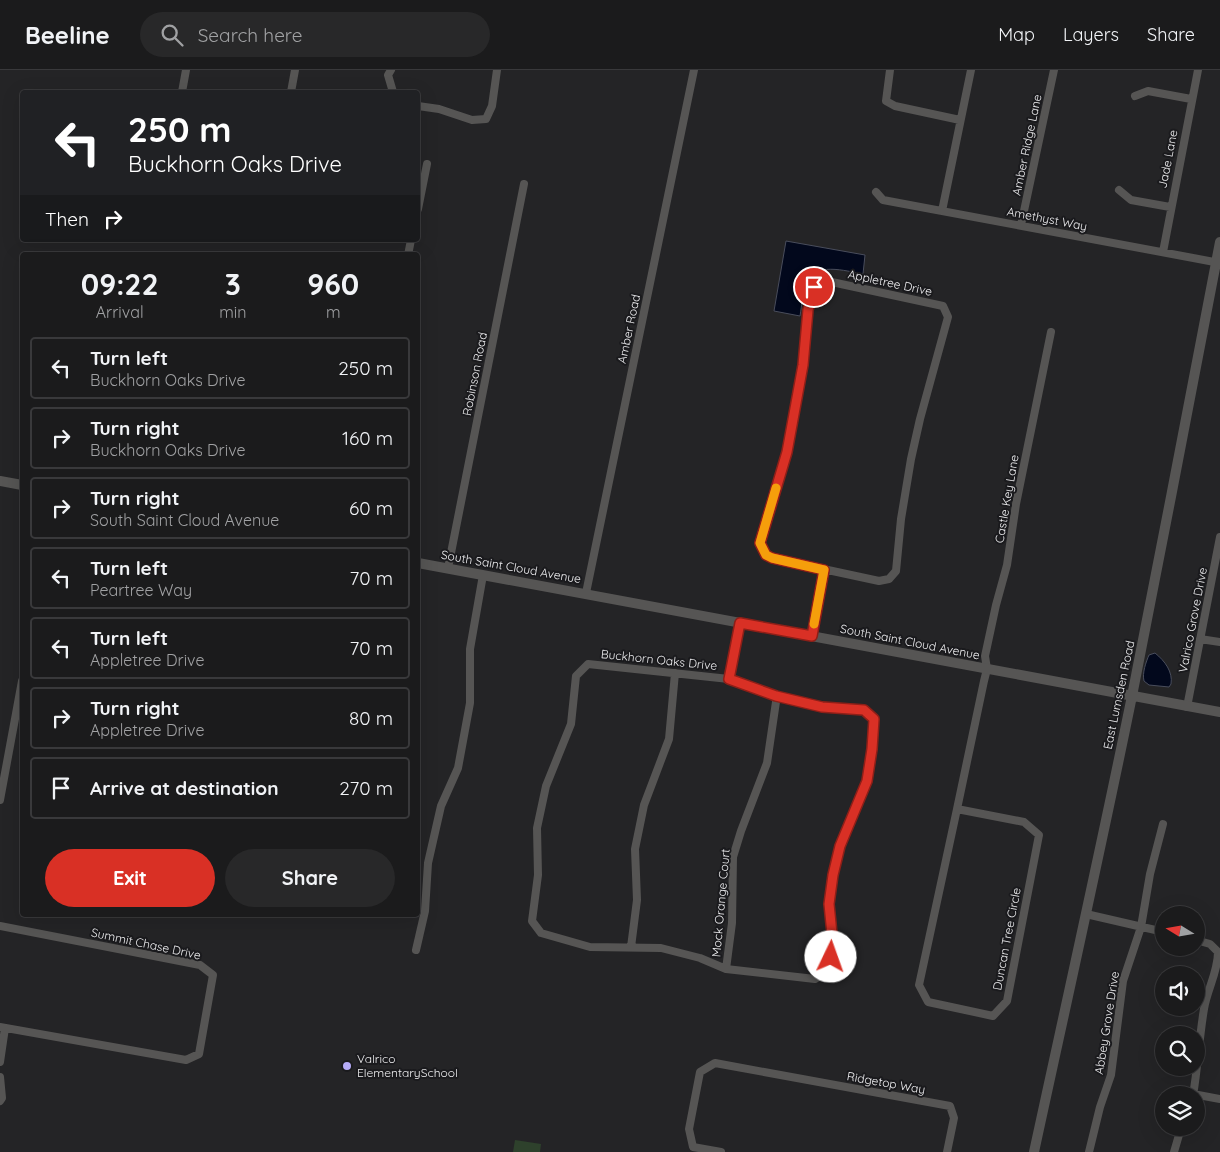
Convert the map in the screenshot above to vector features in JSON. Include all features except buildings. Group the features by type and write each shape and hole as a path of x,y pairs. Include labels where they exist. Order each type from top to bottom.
{"street":[{"path":"182,90 186,70"},
{"path":"291,90 295,70"},
{"path":"391,70 388,75 392,90"},
{"path":"420,106 439,109 472,120 486,119 492,106 497,70"},
{"name":"Amber Road","path":"586,593 694,70"},
{"path":"890,70 886,101 896,106 960,120"},
{"path":"942,211 971,70"},
{"name":"Amber Ridge Lane","path":"1021,226 1054,70"},
{"name":"Jade Lane","path":"1163,252 1170,207 1198,70"},
{"path":"1135,96 1148,92 1191,98"},
{"path":"420,199 427,164"},
{"name":"Robinson Road","path":"448,568 524,184"},
{"path":"1119,190 1130,200 1170,207"},
{"name":"Amethyst Way","path":"876,192 883,200 1218,262"},
{"name":"East Lumsden Road","path":"1034,1152 1132,697 1218,262 1220,242"},
{"name":"Appletree Drive","path":"827,281 943,306 948,317 910,460 901,519 896,571 889,579 879,580 824,570 772,558 766,555 760,543 787,452 803,365 808,310 814,287 827,281"},
{"name":"Castle Key Lane","path":"986,669 985,656 1007,565 1016,504 1051,332"},
{"path":"0,481 20,485"},
{"name":"Valrico Grove Drive","path":"1187,707 1220,537"},
{"name":"South Saint Cloud Avenue","path":"420,563 1220,712"},
{"path":"812,636 824,570"},
{"path":"416,950 425,911 428,863 441,806 458,768 470,703 470,649 483,575"},
{"name":"Buckhorn Oaks Drive","path":"729,679 740,623"},
{"path":"1200,639 1220,642"},
{"name":"Buckhorn Oaks Drive","path":"588,664 729,679 776,696 822,707 864,710 874,719 867,781 840,846 833,875 829,904 833,944 828,971 815,980 726,969 700,958 661,948 590,947 541,933 532,922 538,875 537,828 546,786 571,724 576,676 588,664"},
{"name":"Duncan Tree Circle","path":"957,809 1024,822 1040,835 1007,1001 992,1016 928,1002 919,985 986,669"},
{"path":"631,947 637,900 635,849 644,805 670,738 675,673"},
{"path":"0,800 20,692"},
{"name":"Mock Orange Court","path":"726,969 732,923 733,857 767,763 776,696"},
{"name":"Abbey Grove Drive","path":"1089,1152 1100,1107 1111,1075 1123,981 1141,927 1150,874 1163,824"},
{"path":"1086,914 1155,930"},
{"name":"Summit Chase Drive","path":"0,926 200,965 213,975 199,1054 186,1060 3,1027"},
{"path":"1194,1086 1204,1008 1218,963 1218,952 1210,944 1205,943"},
{"path":"0,1062 3,1027"},
{"name":"Ridgetop Way","path":"721,1152 693,1147 689,1129 700,1072 715,1063 950,1106 954,1118 947,1152"},
{"path":"0,1077 2,1098 0,1101"},
{"path":"1205,1097 1220,1099"},
{"path":"1174,1152 1179,1136"}],"green space":[{"path":"515,1140 541,1144 540,1152 513,1152"}],"water":[{"path":"786,241 865,255 863,274 831,269 815,272 806,284 800,316 774,311"},
{"path":"1155,653 1165,663 1171,675 1169,687 1149,685 1144,681 1144,671 1149,655"}],"slow traffic":[{"path":"776,488 760,543 766,555 772,558 824,570 814,624"}],"place":[{"name":"Valrico ElementarySchool","path":"347,1066"}],"route":[{"path":"814,287 808,310 803,365 787,452 760,543 766,555 772,558 824,570 812,636 740,623 729,679 776,696 822,707 864,710 874,719 867,781 840,846 833,875 829,904 833,944 831,957"}]}
